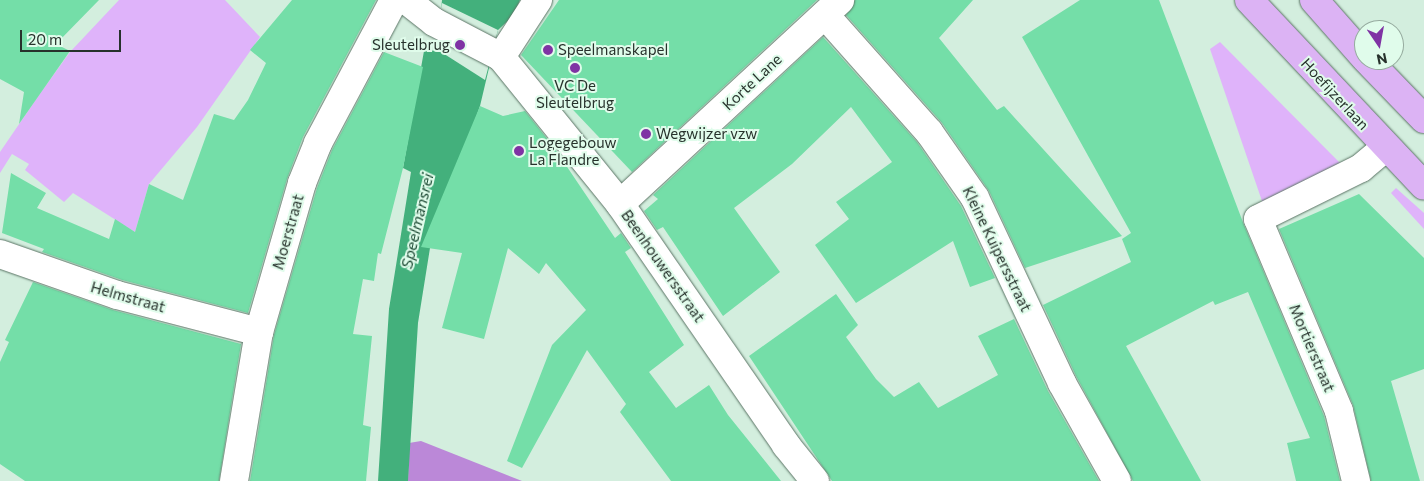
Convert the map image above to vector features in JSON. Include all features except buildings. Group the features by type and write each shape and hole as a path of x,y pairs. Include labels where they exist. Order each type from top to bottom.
{"main road":[{"name":"Hoefijzerlaan","path":"1249,0 1424,186"},
{"path":"1314,0 1354,46"},
{"path":"1377,70 1424,119"}],"street":[{"name":"Moerstraat","path":"234,481 259,332 302,183 318,143 394,0"},
{"path":"406,0 434,22 497,54 538,0"},
{"name":"Korte Lane","path":"620,204 832,8"},
{"name":"Kleine Kuipersstraat","path":"832,8 929,132 975,198 1062,383 1117,481"},
{"name":"Beenhouwersstraat","path":"497,54 620,204 786,445 815,481"},
{"name":"Mortierstraat","path":"1356,481 1338,411 1258,219 1361,168 1386,147"},
{"name":"Helmstraat","path":"0,254 117,295 259,332"}],"shaded area":[{"path":"119,0 225,0 260,37 197,127 149,184 135,232 73,193 64,202 25,170 29,164 12,154 0,173 0,152 39,95 70,52"},
{"path":"1220,42 1341,164 1263,204 1210,49"},
{"path":"1396,188 1424,213 1424,229 1391,193"},
{"path":"421,441 522,481 408,481 409,443"}],"water":[{"name":"Speelmansrei","path":"442,0 520,0 513,16 498,30 480,106 430,248 418,323 408,481 378,481 389,309 411,172 403,168 424,51 437,50"}],"pier":[{"name":"Sleutelbrug","path":"442,3 498,30 485,80 438,50 424,51 434,48"}],"place":[{"name":"Sleutelbrug","path":"460,45"},
{"name":"Speelmanskapel","path":"548,50"},
{"name":"VC De Sleutelbrug","path":"575,68"},
{"name":"Wegwijzer vzw","path":"646,134"},
{"name":"Logegebouw La Flandre","path":"519,151"}]}
